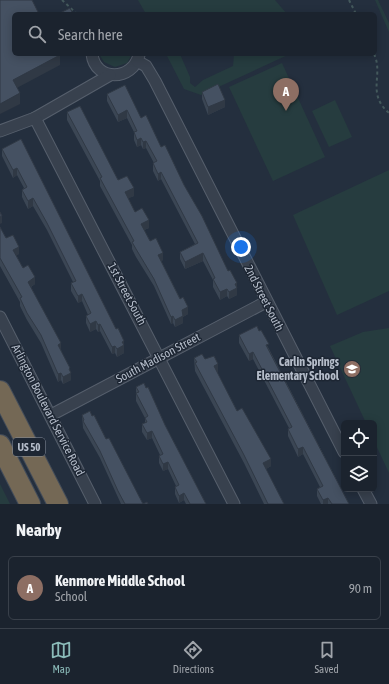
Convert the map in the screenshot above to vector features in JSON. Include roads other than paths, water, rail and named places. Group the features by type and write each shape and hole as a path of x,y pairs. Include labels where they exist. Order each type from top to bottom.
{"highway":[{"name":"US 50","path":"0,391 58,504"},
{"name":"US 50","path":"0,445 30,504"}],"street":[{"path":"93,56 95,64 101,71 110,75"},
{"path":"0,131 35,118 110,75 123,74 130,70 138,57"},
{"name":"2nd Street South","path":"138,57 146,66 155,81 266,302 341,446"},
{"name":"1st Street South","path":"35,118 160,357 234,504"},
{"name":"South Madison Street","path":"51,415 266,302"},
{"name":"Arlington Boulevard Service Road","path":"0,317 95,504"},
{"path":"365,492 371,504"}],"place":[{"name":"Kenmore Middle School","path":"286,111"},
{"name":"Carlin Springs Elementary School","path":"352,369"}]}
